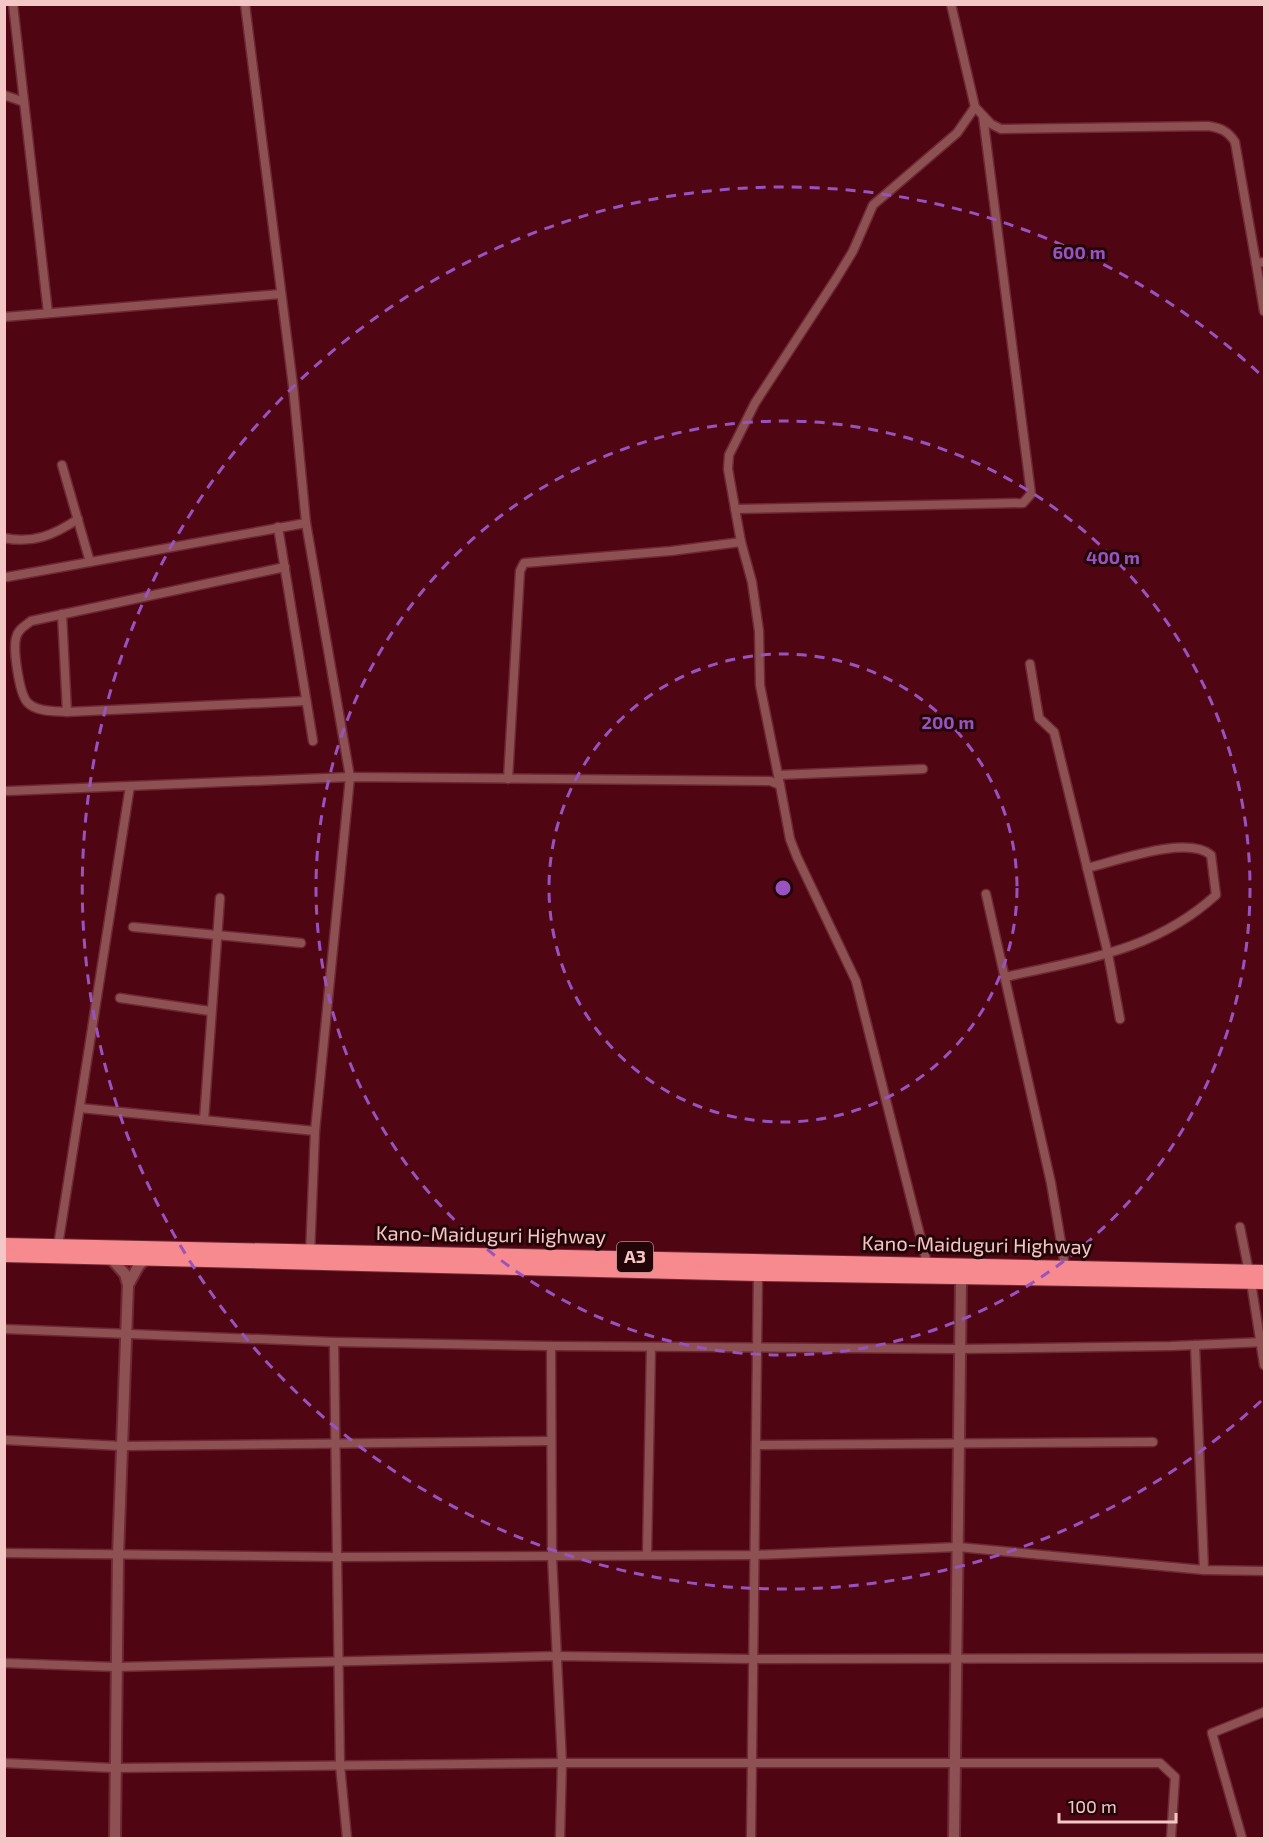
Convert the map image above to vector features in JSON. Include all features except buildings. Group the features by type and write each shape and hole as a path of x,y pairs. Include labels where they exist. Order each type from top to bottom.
{"highway":[{"name":"Kano-Maiduguri Highway","path":"4,1245 310,1256 758,1267 961,1278 1067,1273"},
{"name":"Kano-Maiduguri Highway","path":"4,1255 147,1258 310,1256"},
{"name":"Kano-Maiduguri Highway","path":"758,1267 927,1263 1067,1273 1255,1278 1264,1272"}],"street":[{"path":"13,4 48,313"},
{"path":"245,4 281,294 306,523 350,777 315,1131 310,1256"},
{"path":"951,4 975,107 1001,129 1208,126 1222,129 1235,142 1260,262 1264,311"},
{"path":"4,95 24,102"},
{"path":"927,1263 856,981 790,839 760,685 759,631 752,582 741,542 728,469 729,455 755,403 853,251 873,205 957,133 975,107"},
{"path":"735,509 1023,503 1031,494 983,116"},
{"path":"4,317 281,294"},
{"path":"62,465 90,562"},
{"path":"4,538 23,541 49,537 78,519"},
{"path":"7,577 306,523"},
{"path":"278,527 313,741"},
{"path":"508,779 520,571 524,562 671,551 741,542"},
{"path":"285,567 32,621 21,628 16,638 21,689 27,701 36,708 67,712 306,701"},
{"path":"62,614 67,712"},
{"path":"1030,664 1039,718 1054,732 1108,954 1120,1019"},
{"path":"778,775 923,769"},
{"path":"8,791 350,777 770,781 780,785"},
{"path":"58,1246 130,786"},
{"path":"1005,977 1108,954 1160,935 1216,895 1210,855 1202,848 1188,846 1087,868"},
{"path":"986,894 1051,1184 1067,1273"},
{"path":"204,1120 210,1011 220,898"},
{"path":"133,927 301,943"},
{"path":"120,998 210,1011"},
{"path":"80,1108 315,1131"},
{"path":"1240,1227 1255,1278 1264,1365"},
{"path":"110,1257 125,1274 128,1285 118,1556 115,1839"},
{"path":"128,1285 139,1265 147,1258"},
{"path":"751,1839 758,1267"},
{"path":"954,1839 961,1278"},
{"path":"4,1329 334,1342 551,1346 959,1349 1263,1342"},
{"path":"334,1342 340,1765 347,1839"},
{"path":"1195,1345 1204,1570"},
{"path":"551,1346 552,1556 555,1656 562,1763 560,1839"},
{"path":"648,1555 651,1347"},
{"path":"4,1440 122,1446 550,1441"},
{"path":"756,1444 959,1445 1153,1442"},
{"path":"4,1553 337,1557 753,1555 958,1547 1204,1570 1264,1571"},
{"path":"4,1663 116,1666 555,1656 752,1659 1264,1658"},
{"path":"1242,1839 1212,1733 1264,1712"},
{"path":"4,1763 114,1768 562,1763 954,1765 1160,1763 1175,1777 1171,1839"}]}
